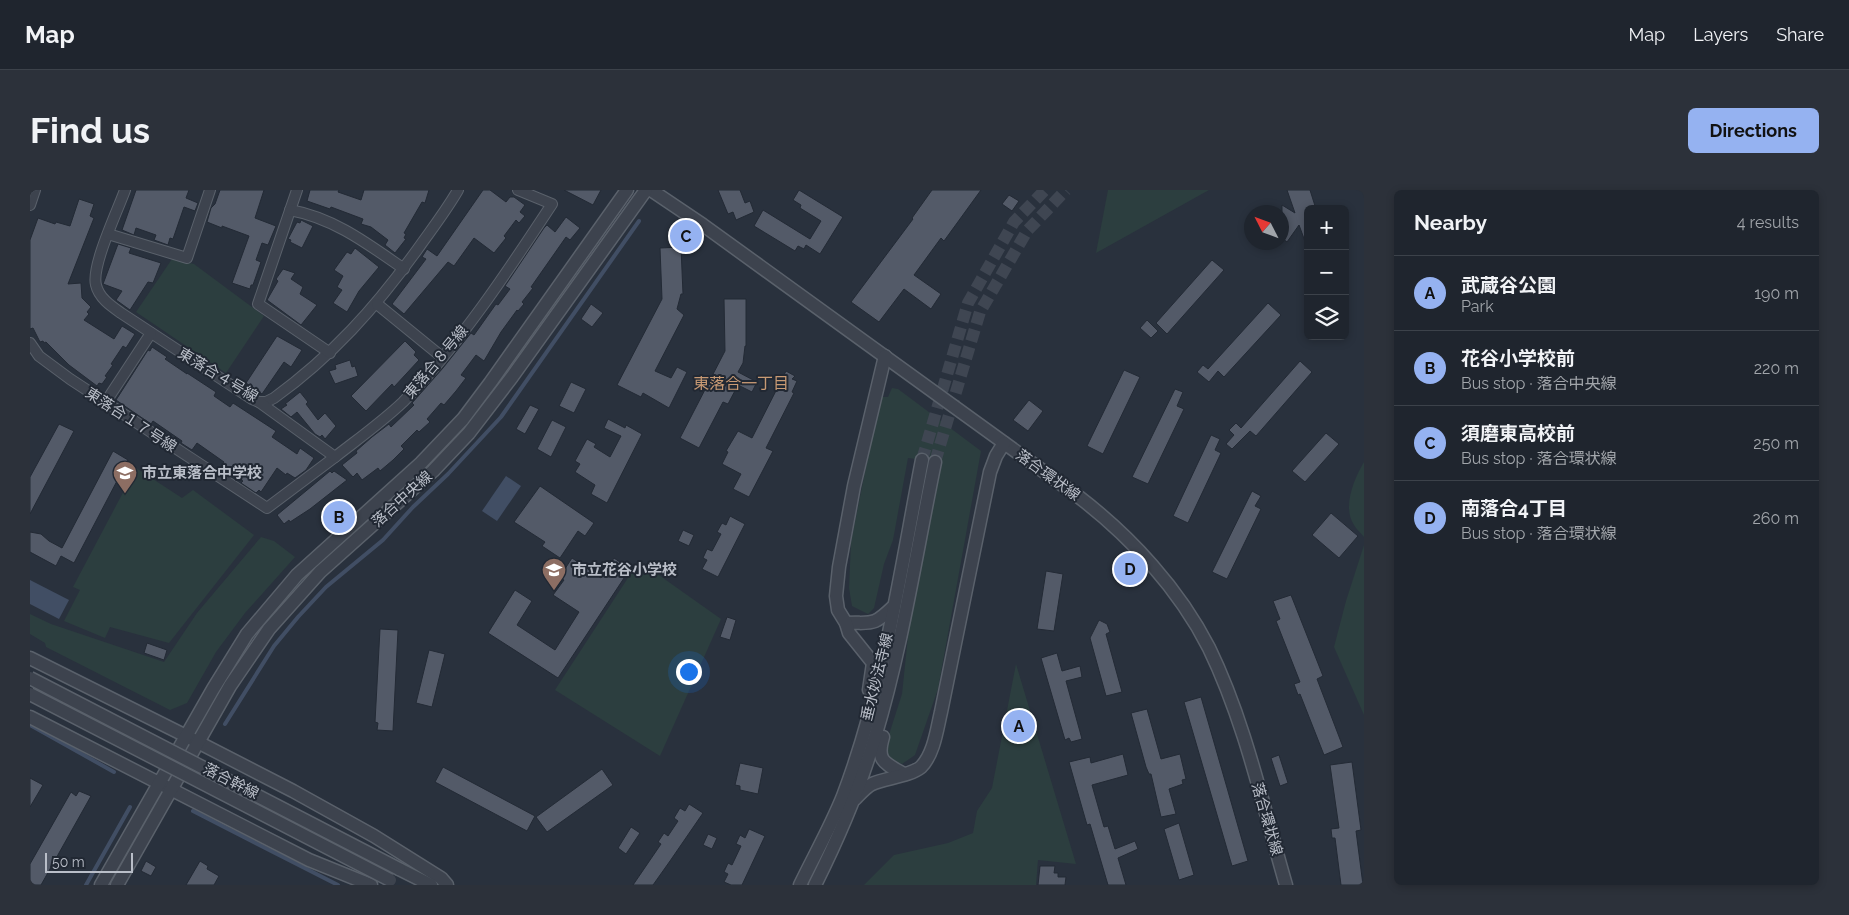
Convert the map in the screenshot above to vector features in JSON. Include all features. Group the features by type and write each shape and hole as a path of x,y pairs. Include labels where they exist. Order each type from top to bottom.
{"street":[{"path":"30,205 35,190"},
{"name":"東落合４号線","path":"125,190 96,270 96,284 105,302 223,381 259,402 266,402 274,398 330,353 376,304 404,269 458,190"},
{"path":"108,234 187,258 210,190"},
{"path":"297,190 258,304 330,353"},
{"name":"東落合８号線","path":"335,457 388,415 431,371 456,341 516,258 552,204 518,190"},
{"name":"落合中央線","path":"101,885 228,664 263,614 310,562 421,463 463,419 508,359 627,190"},
{"name":"落合中央線","path":"117,885 240,671 269,629 320,572 432,471 469,433 512,377 646,190"},
{"name":"落合環状線","path":"651,190 674,204 1085,501 1118,529 1177,597 1208,647 1233,706 1286,885"},
{"path":"290,210 301,212 337,226 404,269"},
{"path":"376,304 442,357"},
{"path":"105,403 151,333"},
{"name":"東落合１７号線","path":"30,343 40,356 70,379 267,508 335,457"},
{"path":"862,734 873,663 849,633 836,605 839,568 854,486 885,356"},
{"path":"259,402 335,457"},
{"path":"853,801 870,784 920,768 934,742 990,472 996,456 1004,443"},
{"name":"垂水妙法寺線","path":"800,885 842,797 873,703 929,461 893,671 875,739 853,801 815,885"},
{"path":"846,623 869,624 880,619 894,607"},
{"path":"30,658 186,736 374,836 441,878 447,885"},
{"path":"893,671 880,752 886,764 904,774"},
{"name":"落合幹線","path":"30,678 431,885"},
{"name":"落合幹線","path":"30,694 395,882"},
{"path":"30,717 309,860 371,885"}],"shaded area":[{"path":"1108,190 1209,190 1096,253"},
{"path":"172,259 194,264 264,316 226,373 136,312"},
{"path":"892,388 898,389 981,451 938,689 915,755 902,764 891,758 885,747 902,694 911,608 940,462 908,458 893,540 884,564 874,608 868,614 852,606 849,588 851,542 880,397 888,397"},
{"path":"1364,462 1364,537 1356,528 1351,518 1349,502 1353,485"},
{"path":"136,468 182,498 193,490 254,535 169,643 110,627 105,638 64,621 80,590 73,587"},
{"path":"261,537 274,541 295,557 245,613 216,652 187,703 170,710 46,647 45,643 30,634 30,614 51,624 164,662 197,613"},
{"path":"1364,545 1364,715 1334,647"},
{"path":"639,561 721,619 660,756 555,690"},
{"path":"1016,664 1076,864 1038,860 1036,885 864,885 894,855 948,843 973,833 977,811 992,788"}],"water":[{"path":"506,476 521,486 497,521 482,511"},
{"path":"30,580 69,600 59,619 30,604"}],"building":[{"path":"136,190 189,190 186,198 198,203 195,211 184,207 173,239 170,238 168,245 154,240 156,235 136,228 134,235 122,230"},
{"path":"220,190 264,190 255,218 276,226 268,245 262,243 256,260 261,262 250,289 232,283 249,236 207,222 211,208 215,204"},
{"path":"310,190 339,190 338,192 361,200 364,190 429,190 425,203 422,202 404,233 406,234 404,238 406,239 395,253 385,245 388,240 371,227 361,224 363,219 331,207 330,209 307,201"},
{"path":"483,190 490,190 506,202 510,197 514,197 525,205 520,212 525,216 519,223 516,220 504,236 506,238 494,253 474,238 454,266 448,262 404,314 392,304 426,259 422,257 427,249 437,256"},
{"path":"564,190 601,190 593,205"},
{"path":"718,190 740,190 745,203 750,201 754,212 736,220 733,212 728,214"},
{"path":"799,190 843,217 820,254 806,245 804,249 798,246 795,251 754,226 763,210 810,239 821,221 800,208 801,205 793,200"},
{"path":"932,190 981,190 944,241 941,238 914,275 941,294 931,309 904,289 879,322 851,302 913,219"},
{"path":"1287,190 1310,190 1315,205 1304,205 1304,239 1299,225 1289,239 1289,209 1295,213"},
{"path":"1009,195 1019,201 1012,211 1002,204"},
{"path":"79,199 94,204 90,216 94,218 68,284 81,283 82,298 91,307 87,312 89,314 84,320 114,339 122,326 135,334 126,348 123,346 111,364 113,365 102,384 99,383 97,386 69,365 46,342 40,342 33,328 30,329 30,240 38,218 55,224 56,222 70,226"},
{"path":"566,217 580,228 570,240 566,237 531,287 533,288 522,302 524,304 517,310 501,332 484,361 476,355 461,375 466,378 456,391 444,405 441,403 427,419 430,422 419,432 417,430 401,446 404,449 393,460 380,471 378,468 362,480 357,473 353,477 342,465 372,437 389,424 391,427 414,405 412,403 471,333 474,335 496,304 498,305 510,289 505,286 544,228 547,225 555,232"},
{"path":"301,220 313,226 302,248 288,239 297,222 300,223"},
{"path":"118,244 131,248 129,253 161,263 153,283 148,282 130,310 116,300 122,291 103,284"},
{"path":"681,247 683,294 681,294 677,309 684,315 655,371 671,378 677,367 687,372 669,408 643,393 641,397 617,385 662,299 660,248"},
{"path":"355,248 379,267 359,291 347,312 333,303 342,290 337,287 343,276 334,270 347,252 351,254"},
{"path":"1212,260 1224,270 1167,334 1156,323"},
{"path":"283,269 295,273 291,279 303,287 300,294 317,305 301,325 267,300 278,281 276,279"},
{"path":"724,299 746,299 746,346 743,363 738,372 757,382 752,392 738,385 728,404 723,402 699,448 680,438 725,351"},
{"path":"1268,303 1281,315 1224,377 1218,371 1209,382 1197,372 1203,365 1208,369"},
{"path":"591,304 603,313 592,327 581,319"},
{"path":"1147,320 1158,331 1151,338 1140,328"},
{"path":"277,336 302,350 291,367 284,362 262,394 246,383"},
{"path":"405,341 416,352 414,355 419,360 394,387 392,384 366,411 351,396"},
{"path":"152,347 167,357 165,359 216,392 214,396 230,407 233,403 276,431 272,437 297,454 300,448 314,458 306,470 295,478 287,473 286,475 277,468 261,492 259,490 256,493 241,483 243,481 221,467 224,462 197,443 192,450 153,421 151,424 116,400 148,350 150,351"},
{"path":"350,360 352,367 355,366 358,376 335,384 329,371 336,369 335,365"},
{"path":"1300,361 1312,372 1256,436 1250,431 1232,449 1226,444 1234,435 1229,430 1236,423 1241,428"},
{"path":"1124,370 1140,377 1103,454 1087,446"},
{"path":"786,371 795,376 792,379 797,381 792,392 794,393 766,448 773,451 749,497 733,489 741,474 722,464 728,452 726,451 738,431 752,438"},
{"path":"571,382 586,389 574,413 559,406"},
{"path":"1175,389 1183,392 1177,406 1184,409 1148,484 1132,477"},
{"path":"300,392 318,420 325,413 336,426 325,439 322,435 320,437 315,434 297,412 291,417 281,409"},
{"path":"1029,400 1043,411 1028,431 1013,420"},
{"path":"530,405 539,409 525,434 516,429"},
{"path":"608,419 625,428 626,425 642,434 607,503 591,494 595,485 575,472 580,464 575,461 587,439 596,444 594,447 610,457 621,436 604,428"},
{"path":"552,420 566,427 551,457 537,449"},
{"path":"59,424 74,431 30,514 30,477"},
{"path":"1326,433 1339,444 1305,482 1292,471"},
{"path":"1211,435 1220,439 1215,450 1221,453 1188,523 1173,516"},
{"path":"113,451 128,460 74,563 61,556 56,566 30,552 30,532 41,534 62,548"},
{"path":"330,471 332,473 334,471 347,480 310,509 284,524 277,515"},
{"path":"540,486 594,523 585,536 578,531 560,558 542,546 545,542 514,522"},
{"path":"1252,491 1261,496 1255,506 1261,509 1227,579 1212,572"},
{"path":"1331,513 1358,536 1339,558 1312,535"},
{"path":"730,516 745,524 718,577 702,569 707,560 703,558 707,549 712,551 721,534 717,532 722,523 726,525"},
{"path":"683,530 694,535 689,546 678,541"},
{"path":"572,558 601,578 614,558 630,569 558,678 488,633 515,590 532,601 517,625 555,650 579,612 553,595 564,580 559,578"},
{"path":"1046,571 1063,574 1054,631 1037,629"},
{"path":"1291,595 1323,676 1317,679 1343,747 1324,755 1300,694 1298,695 1294,684 1300,682 1276,621 1280,619 1273,601"},
{"path":"727,617 736,620 730,640 720,637"},
{"path":"1099,620 1107,624 1110,632 1106,634 1122,692 1106,696 1090,638"},
{"path":"380,629 398,630 393,731 377,730 378,723 375,722"},
{"path":"147,643 167,650 164,660 144,653"},
{"path":"429,650 445,654 432,707 416,703"},
{"path":"1057,653 1062,671 1080,666 1082,677 1066,681 1082,739 1071,742 1069,738 1065,740 1041,658"},
{"path":"1201,697 1248,861 1232,866 1184,702"},
{"path":"1147,709 1161,759 1180,754 1186,779 1182,780 1183,784 1169,789 1176,814 1161,817 1151,774 1149,774 1146,767 1131,713"},
{"path":"1123,754 1128,775 1092,785 1104,827 1108,826 1115,849 1135,841 1138,849 1118,858 1126,885 1108,885 1090,824 1087,825 1069,762 1090,757 1091,763"},
{"path":"1279,755 1288,783 1280,786 1271,758"},
{"path":"1352,762 1361,830 1356,831 1363,885 1341,885 1335,838 1332,838 1331,829 1339,828 1330,765"},
{"path":"740,763 763,768 758,794 740,790 740,786 735,785"},
{"path":"443,767 535,816 527,831 435,782"},
{"path":"602,769 613,785 547,832 536,817"},
{"path":"30,778 43,785 30,807"},
{"path":"79,791 91,796 41,885 30,885 30,864 71,792 76,796"},
{"path":"689,804 703,813 670,861 653,885 633,885 661,844 658,842 664,833 668,836 678,821 674,818 680,808 685,811"},
{"path":"1179,823 1194,875 1179,880 1164,829"},
{"path":"631,827 640,833 626,854 618,848"},
{"path":"749,829 765,836 742,885 731,885 724,882 728,874 724,872 728,863 732,865 741,846 736,844 740,835 745,838"},
{"path":"708,834 717,838 712,849 703,845"},
{"path":"146,861 156,867 151,876 141,871"},
{"path":"200,861 208,866 207,869 219,876 214,885 186,885"},
{"path":"1040,866 1055,866 1054,873 1058,873 1058,877 1066,877 1065,885 1038,885"}],"waterway":[{"path":"225,724 274,646 298,617 326,587 383,540 501,417 639,221"},
{"path":"30,725 114,772"},
{"path":"86,885 130,807"},
{"path":"193,811 338,885"}],"tunnel":[{"path":"922,460 968,303 1014,222 1045,190"},
{"path":"935,462 980,312 1027,231 1066,190"}],"place":[{"name":"須磨東高校前","path":"686,236"},
{"name":"市立東落合中学校","path":"125,494"},
{"name":"花谷小学校前","path":"339,517"},
{"name":"南落合4丁目","path":"1130,569"},
{"name":"市立花谷小学校","path":"554,591"},
{"name":"武蔵谷公園","path":"1019,726"}],"district":[{"name":"東落合一丁目","path":"741,383"}]}
